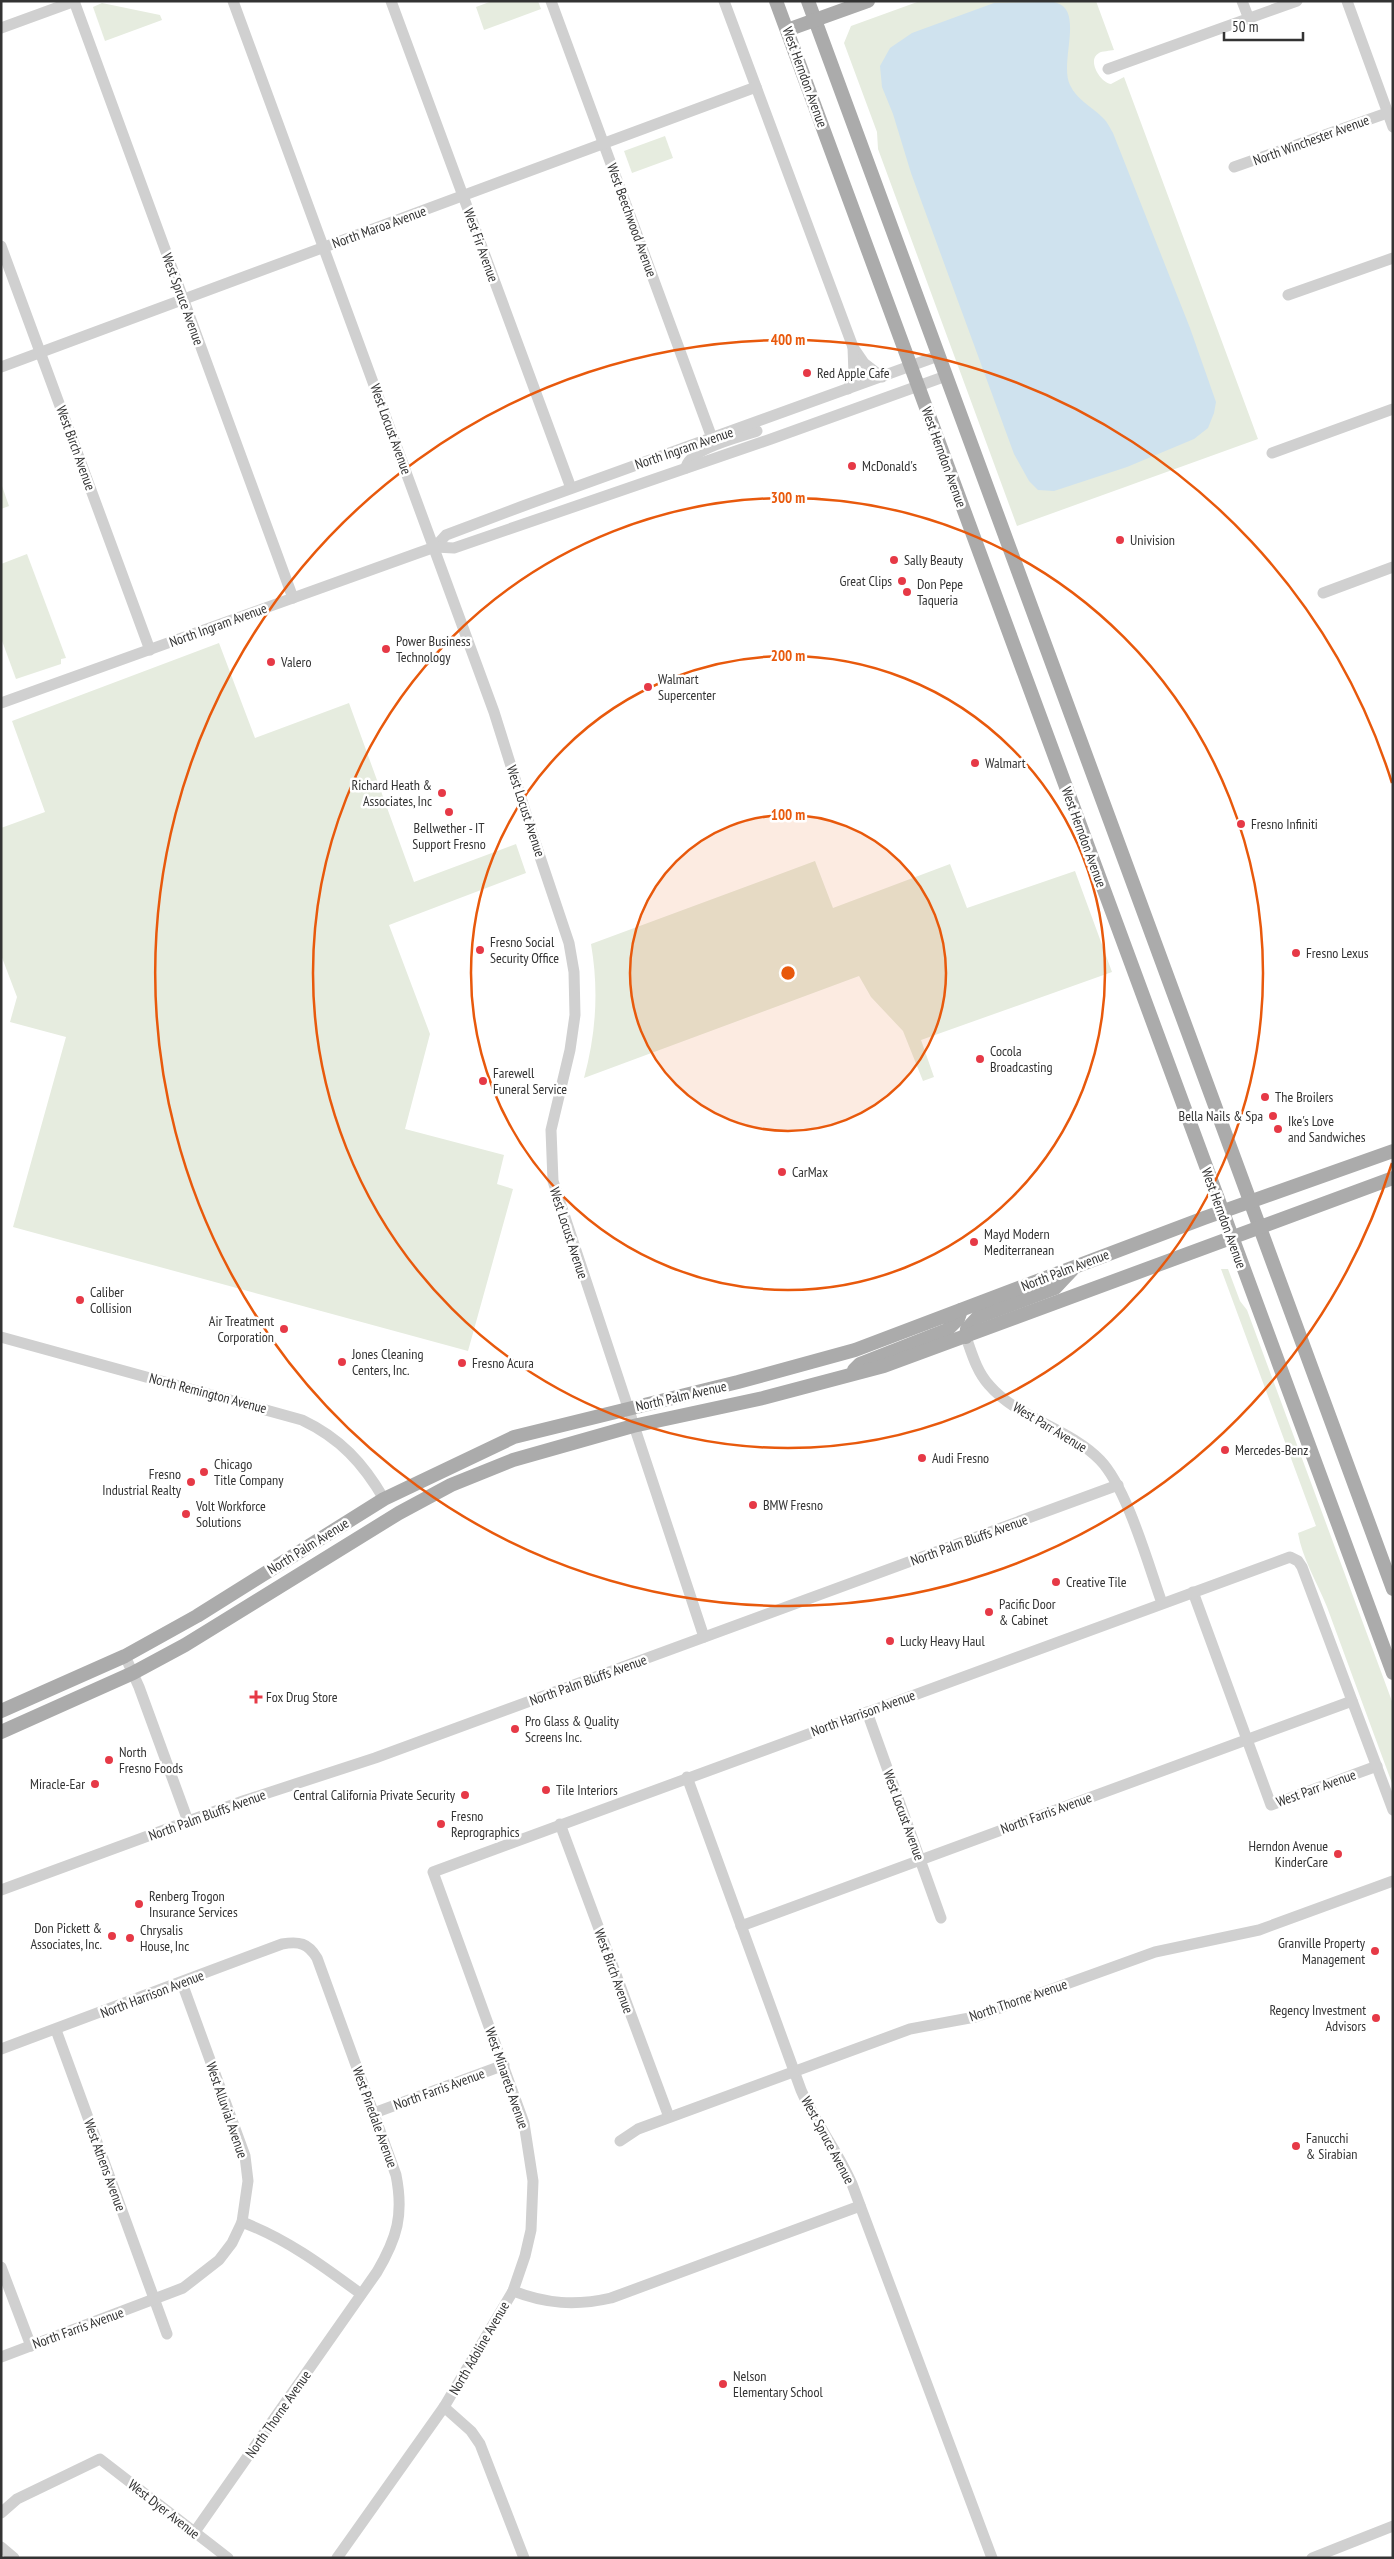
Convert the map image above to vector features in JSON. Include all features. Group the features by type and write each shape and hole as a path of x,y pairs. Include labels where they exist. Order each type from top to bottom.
{"main road":[{"name":"West Herndon Avenue","path":"776,1 1393,1673"},
{"name":"West Herndon Avenue","path":"808,1 1393,1589"},
{"path":"788,30 868,1"},
{"name":"North Palm Avenue","path":"1,1711 125,1656 197,1616 384,1499 514,1437 738,1382 855,1350 1076,1266 1393,1151"},
{"name":"North Palm Avenue","path":"1,1732 133,1673 185,1645 398,1513 451,1485 513,1460 633,1426 848,1376 966,1337 1393,1178"},
{"path":"966,1337 966,1329 972,1322 1055,1288 1076,1266"},
{"path":"848,1376 860,1364 947,1330 958,1319 961,1310"},
{"path":"272,1592 305,1560 381,1512 384,1508 384,1499"}],"street":[{"path":"1,28 74,1"},
{"name":"West Spruce Avenue","path":"74,1 293,598"},
{"name":"West Locust Avenue","path":"233,1 494,712 569,943 574,972 575,1016 570,1050 551,1130 553,1181 704,1637"},
{"name":"West Fir Avenue","path":"391,1 571,488"},
{"name":"West Beechwood Avenue","path":"551,1 712,438"},
{"path":"724,1 853,347 864,363 882,377"},
{"path":"1242,1 1249,19"},
{"path":"1108,69 1297,1"},
{"path":"1347,1 1393,127"},
{"name":"North Maroa Avenue","path":"1,367 756,87"},
{"name":"North Winchester Avenue","path":"1234,167 1387,113"},
{"name":"West Birch Avenue","path":"1,246 150,650"},
{"path":"1288,295 1393,258"},
{"path":"848,390 854,375 853,347"},
{"name":"North Ingram Avenue","path":"435,547 446,535 938,356"},
{"name":"North Ingram Avenue","path":"2,702 435,547 454,548 946,376"},
{"path":"1272,453 1393,409"},
{"path":"686,468 689,458 695,453 759,430 774,417"},
{"path":"1323,593 1393,568"},
{"name":"North Remington Avenue","path":"1,1337 302,1420 330,1435 353,1455 384,1499"},
{"name":"West Parr Avenue","path":"966,1337 978,1368 990,1386 1010,1403 1087,1448 1105,1465 1118,1485 1162,1603"},
{"name":"North Palm Bluffs Avenue","path":"1,1890 188,1821 383,1755 1118,1485"},
{"name":"North Harrison Avenue","path":"433,1872 1285,1558 1293,1558 1302,1567 1352,1701"},
{"name":"West Parr Avenue","path":"1193,1592 1272,1806 1376,1766"},
{"path":"125,1656 188,1821"},
{"path":"1352,1701 1393,1810"},
{"name":"North Farris Avenue","path":"741,1926 1352,1701"},
{"name":"West Locust Avenue","path":"867,1712 941,1918"},
{"name":"West Spruce Avenue","path":"687,1777 808,2106 843,2163 992,2558"},
{"name":"West Birch Avenue","path":"560,1824 668,2118"},
{"name":"West Minarets Avenue","path":"433,1872 524,2123 534,2181 530,2230 525,2256 513,2291"},
{"name":"North Thorne Avenue","path":"620,2141 633,2131 910,2029 975,2017 1155,1952 1259,1930 1393,1881"},
{"name":"North Harrison Avenue","path":"1,2049 282,1944 304,1943"},
{"name":"West Pinedale Avenue","path":"304,1943 312,1949 317,1958 396,2175 401,2210 390,2250 362,2294"},
{"name":"West Alluvial Avenue","path":"182,1982 244,2156 248,2182 242,2222"},
{"name":"West Athens Avenue","path":"56,2030 155,2300"},
{"name":"North Farris Avenue","path":"374,2113 504,2065"},
{"name":"North Adoline Avenue","path":"337,2558 444,2407 513,2291 564,2304 593,2302 611,2298 860,2206"},
{"path":"242,2222 276,2236 296,2247 362,2294"},
{"name":"North Farris Avenue","path":"1,2356 183,2288 219,2260 232,2243 242,2222"},
{"path":"1,2267 31,2346"},
{"name":"North Thorne Avenue","path":"194,2533 362,2294"},
{"path":"155,2300 167,2334"},
{"path":"444,2407 470,2431 480,2444 521,2557"},
{"name":"West Dyer Avenue","path":"1,2513 17,2498 100,2459 228,2558"},
{"path":"1312,2558 1393,2526"},
{"path":"1,2547 14,2558"}],"shaded area":[{"path":"492,1 538,1 541,9 484,30 476,7"},
{"path":"920,1 1096,1 1114,50 1102,52 1095,56 1094,66 1099,76 1107,83 1111,84 1124,77 1258,439 1017,526 878,149 877,132 844,43 851,26"},
{"path":"102,3 160,15 162,20 105,41 93,7"},
{"path":"665,136 673,158 632,173 624,151"},
{"path":"1,483 9,506 1,509"},
{"path":"27,554 66,658 61,659 61,664 16,679 1,638 1,564"},
{"path":"219,643 255,738 349,703 414,882 516,844 526,873 389,925 430,1034 405,1129 504,1155 497,1184 513,1189 468,1351 13,1227 66,1037 10,1022 17,997 1,955 1,828 45,812 12,721"},
{"path":"815,861 833,908 950,864 967,908 1075,871 1112,972 921,1040 934,1077 923,1081 903,1031 871,997 859,976 584,1078 594,1028 595,1012 595,978 591,944"},
{"path":"1221,1269 1228,1269 1240,1301 1247,1310 1393,1704 1393,1786 1327,1607 1303,1552 1298,1533 1316,1526"}],"water":[{"path":"1052,2 1065,8 1069,16 1070,39 1067,76 1070,85 1080,99 1104,119 1113,133 1190,328 1216,402 1208,428 1194,439 1127,467 1054,491 1038,490 1029,481 1014,454 911,173 893,114 882,87 880,66 890,48 912,33 994,3"}],"place":[{"name":"Red Apple Cafe","path":"807,373"},
{"name":"McDonald's","path":"852,466"},
{"name":"Univision","path":"1120,540"},
{"name":"Sally Beauty","path":"894,560"},
{"name":"Great Clips","path":"902,581"},
{"name":"Don Pepe Taqueria","path":"907,592"},
{"name":"Power Business Technology","path":"386,649"},
{"name":"Valero","path":"271,662"},
{"name":"Walmart Supercenter","path":"648,687"},
{"name":"Walmart","path":"975,763"},
{"name":"Richard Heath & Associates, Inc","path":"442,793"},
{"name":"Bellwether - IT Support Fresno","path":"449,812"},
{"name":"Fresno Infiniti","path":"1241,824"},
{"name":"Fresno Social Security Office","path":"480,950"},
{"name":"Fresno Lexus","path":"1296,953"},
{"name":"Cocola Broadcasting","path":"980,1059"},
{"name":"Farewell Funeral Service","path":"483,1081"},
{"name":"The Broilers","path":"1265,1097"},
{"name":"Bella Nails & Spa","path":"1273,1116"},
{"name":"Ike's Love and Sandwiches","path":"1278,1129"},
{"name":"CarMax","path":"782,1172"},
{"name":"Mayd Modern Mediterranean","path":"974,1242"},
{"name":"Caliber Collision","path":"80,1300"},
{"name":"Air Treatment Corporation","path":"284,1329"},
{"name":"Jones Cleaning Centers, Inc.","path":"342,1362"},
{"name":"Fresno Acura","path":"462,1363"},
{"name":"Mercedes-Benz","path":"1225,1450"},
{"name":"Audi Fresno","path":"922,1458"},
{"name":"Chicago Title Company","path":"204,1472"},
{"name":"Fresno Industrial Realty","path":"191,1482"},
{"name":"BMW Fresno","path":"753,1505"},
{"name":"Volt Workforce Solutions","path":"186,1514"},
{"name":"Creative Tile","path":"1056,1582"},
{"name":"Pacific Door & Cabinet","path":"989,1612"},
{"name":"Lucky Heavy Haul","path":"890,1641"},
{"name":"Fox Drug Store","path":"256,1697"},
{"name":"Pro Glass & Quality Screens Inc.","path":"515,1729"},
{"name":"North Fresno Foods","path":"109,1760"},
{"name":"Miracle-Ear","path":"95,1784"},
{"name":"Tile Interiors","path":"546,1790"},
{"name":"Central California Private Security","path":"465,1795"},
{"name":"Fresno Reprographics","path":"441,1824"},
{"name":"Herndon Avenue KinderCare","path":"1338,1854"},
{"name":"Renberg Trogon Insurance Services","path":"139,1904"},
{"name":"Don Pickett & Associates, Inc.","path":"112,1936"},
{"name":"Chrysalis House, Inc","path":"130,1938"},
{"name":"Granville Property Management","path":"1375,1951"},
{"name":"Regency Investment Advisors","path":"1376,2018"},
{"name":"Fanucchi & Sirabian","path":"1296,2146"},
{"name":"Nelson Elementary School","path":"723,2384"}]}
